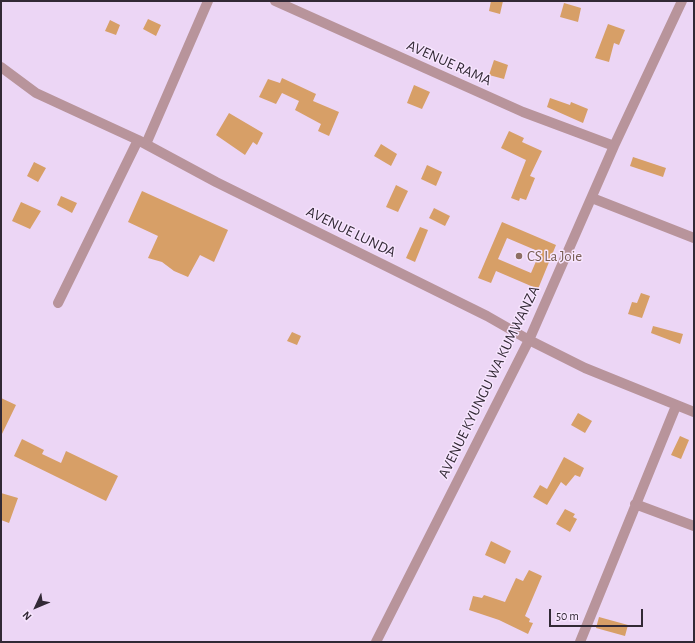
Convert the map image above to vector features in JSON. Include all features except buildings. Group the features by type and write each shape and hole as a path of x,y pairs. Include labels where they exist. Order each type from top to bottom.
{"street":[{"path":"58,303 142,142 208,1"},
{"name":"AVENUE RAMA","path":"275,1 523,112 614,146"},
{"name":"AVENUE KYUNGU WA KUMWANZA","path":"376,642 529,340 614,146 682,1"},
{"name":"AVENUE LUNDA","path":"1,67 36,93 142,142 216,182 487,316 529,340 585,368 694,412"},
{"path":"592,198 694,238"},
{"path":"580,642 676,406"},
{"path":"635,504 694,526"}],"place":[{"name":"CS La Joie","path":"519,256"}]}
